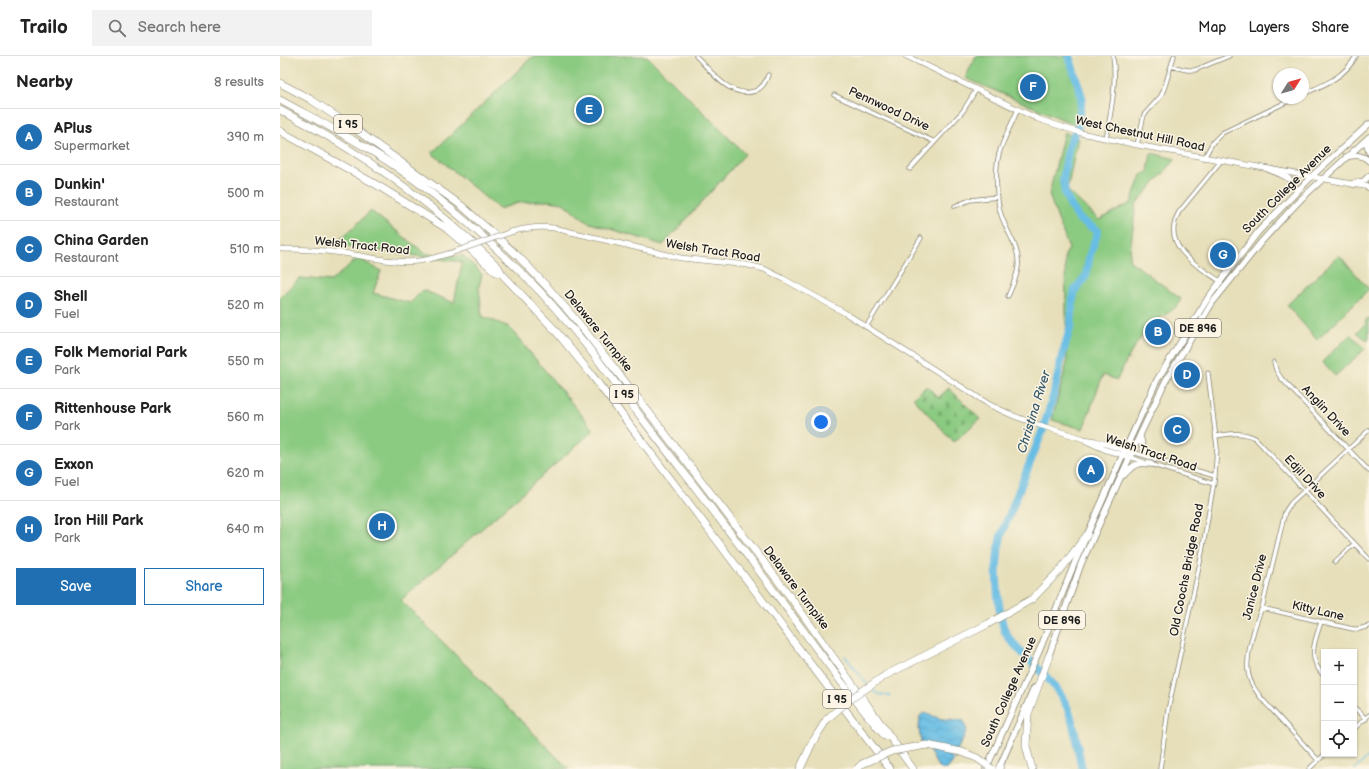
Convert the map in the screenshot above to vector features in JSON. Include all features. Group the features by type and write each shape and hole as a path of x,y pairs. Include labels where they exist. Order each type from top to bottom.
{"highway":[{"name":"Delaware Turnpike","path":"280,83 310,99 355,129 462,206 519,257 581,326 640,401 789,595 877,716 904,757"},
{"name":"Delaware Turnpike","path":"280,100 346,136 399,169 450,209 495,248 526,278 605,368 854,697 914,769"},
{"name":"I 95","path":"280,110 355,152 390,176 444,218 495,264 502,274 554,329 591,374 890,769"},
{"name":"I 95","path":"280,131 377,185 434,220 462,241 496,272 502,274"},
{"path":"800,769 812,743 827,719 848,700 886,675 988,624 1032,599 1061,569 1087,535"},
{"path":"1032,769 1026,746 1028,714 1049,656"},
{"path":"857,769 862,764 892,751 927,745 962,752 977,758 992,769"}],"main road":[{"name":"South College Avenue","path":"986,769 1040,649 1123,452 1157,380 1208,298 1258,232 1312,176 1369,124"},
{"name":"South College Avenue","path":"1049,656 1081,564 1120,478 1165,382 1212,303 1262,241 1301,199 1346,157 1369,138"},
{"path":"1369,138 1367,144 1369,152"},
{"path":"1346,157 1360,155 1369,161"},
{"path":"1268,169 1286,176 1294,184 1297,192"},
{"path":"1353,184 1364,182 1369,176"},
{"path":"1140,435 1140,442 1143,448 1155,459"},
{"path":"1120,478 1136,464 1151,464"},
{"name":"South College Avenue","path":"999,768 1038,684"}],"street":[{"path":"696,56 721,81 737,91 748,92 758,89 765,83 768,75"},
{"name":"West Chestnut Hill Road","path":"906,56 1038,118 1081,133 1204,158 1369,187"},
{"path":"1106,139 1114,86 1112,56"},
{"path":"1136,145 1144,115 1162,96 1174,56"},
{"path":"1171,66 1187,70 1195,70 1228,56"},
{"path":"1309,91 1341,75 1356,56"},
{"path":"910,169 963,111 976,90"},
{"name":"Pennwood Drive","path":"834,95 935,142"},
{"path":"1204,158 1213,142 1222,133 1282,104"},
{"path":"1008,296 1015,280 1018,263 1016,251 1001,215 998,198 997,168 999,155 1018,109"},
{"path":"1220,281 1181,251 1175,240 1174,228 1179,212 1221,161"},
{"path":"955,206 970,200 998,198"},
{"name":"Welsh Tract Road","path":"280,249 341,252 410,262 426,260 451,253 530,227 554,228 679,257 757,267 782,278 866,327 990,405 1039,425 1084,439 1096,441 1151,464 1214,484"},
{"path":"866,327 922,238"},
{"name":"Anglin Drive","path":"1274,362 1276,370 1281,378 1369,471"},
{"name":"Old Coochs Bridge Road","path":"1160,769 1168,710 1201,558 1215,476 1216,436 1208,373"},
{"name":"Janice Drive","path":"1318,760 1255,690 1248,672 1248,660 1257,618 1262,608 1285,512 1291,503 1304,490 1369,430"},
{"name":"Edjil Drive","path":"1216,436 1241,433 1255,438 1369,559"},
{"name":"Welsh Tract Road","path":"1131,455 1155,459 1215,476"},
{"path":"1335,562 1354,544"},
{"name":"Kitty Lane","path":"1262,608 1353,629 1360,629 1369,626"},
{"path":"1320,622 1314,643 1313,658 1321,672"},
{"path":"1357,709 1367,717 1357,726"},
{"path":"1309,769 1322,757"}],"green space":[{"path":"533,56 647,56 745,154 663,245 587,222 563,203 537,201 518,203 499,209 432,153"},
{"path":"976,56 1069,56 1082,97 1078,126 965,78"},
{"path":"1064,132 1078,139 1067,190 1099,220 1131,203 1141,175 1148,172 1151,153 1176,159 1136,204 1129,260 1181,299 1176,307 1157,320 1142,336 1117,380 1103,375 1083,429 1052,420 1067,362 1065,255 1069,249 1049,195"},
{"path":"371,211 426,254 464,256 482,274 479,287 482,316 509,327 594,430 401,600 569,769 280,769 280,297 300,278 331,281 358,258 381,271 373,293 410,303 423,290 454,303 462,262 334,245"},
{"path":"1339,255 1369,289 1317,340 1287,305"},
{"path":"1369,317 1369,339 1367,341 1357,332 1366,323 1365,321"},
{"path":"1351,334 1365,349 1335,376 1322,362"},
{"path":"927,386 938,398 949,388 980,419 954,442 913,398"}],"water":[{"path":"924,713 942,719 963,720 967,731 952,763 947,769 941,769 937,765 928,749 921,742 919,729 920,716"}],"waterway":[{"name":"Christina River","path":"1069,56 1082,97 1078,126 1069,145 1063,179 1065,193 1070,205 1079,219 1098,231 1090,254 1086,276 1075,290 1071,325 1044,427 1001,536 998,550 997,572 998,597 1002,621 1008,637 1059,692 1071,717 1082,769"},
{"path":"845,656 867,684"},
{"path":"871,688 878,694 890,696"},
{"path":"1355,769 1369,756"}],"place":[{"name":"Rittenhouse Park","path":"1033,87"},
{"name":"Folk Memorial Park","path":"589,110"},
{"name":"Exxon","path":"1223,255"},
{"name":"Dunkin'","path":"1158,332"},
{"name":"Shell","path":"1187,375"},
{"name":"China Garden","path":"1177,430"},
{"name":"APlus","path":"1091,470"},
{"name":"Iron Hill Park","path":"382,526"}]}
